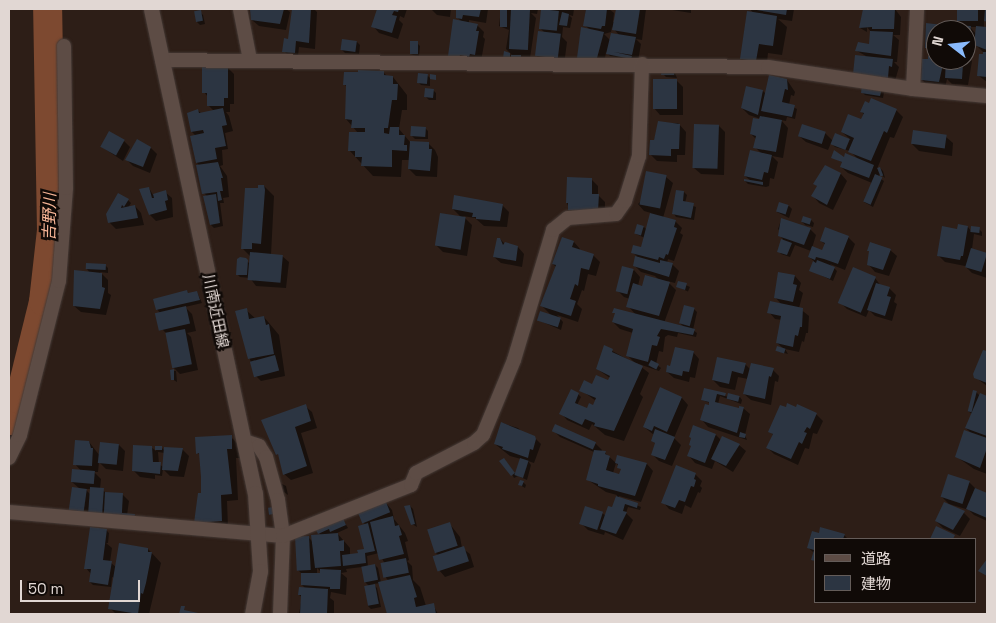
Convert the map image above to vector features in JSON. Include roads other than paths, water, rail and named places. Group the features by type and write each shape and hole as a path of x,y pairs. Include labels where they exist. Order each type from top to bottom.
{"main road":[{"name":"川南近田線","path":"151,9 255,492 260,572 252,614"}],"street":[{"path":"240,9 250,60"},
{"path":"913,89 917,9"},
{"path":"9,458 20,434 59,281 66,188 64,46"},
{"path":"162,60 642,64 768,67 913,89 987,96"},
{"path":"9,512 283,536 412,485 416,473 474,443 483,434 514,360 553,230 568,218 616,214 625,201 639,156 642,64"},
{"path":"244,441 259,446 266,457 278,500 283,536 280,614"}],"waterway":[{"name":"吉野川","path":"9,420 19,399 43,301 51,230 47,9"}]}
